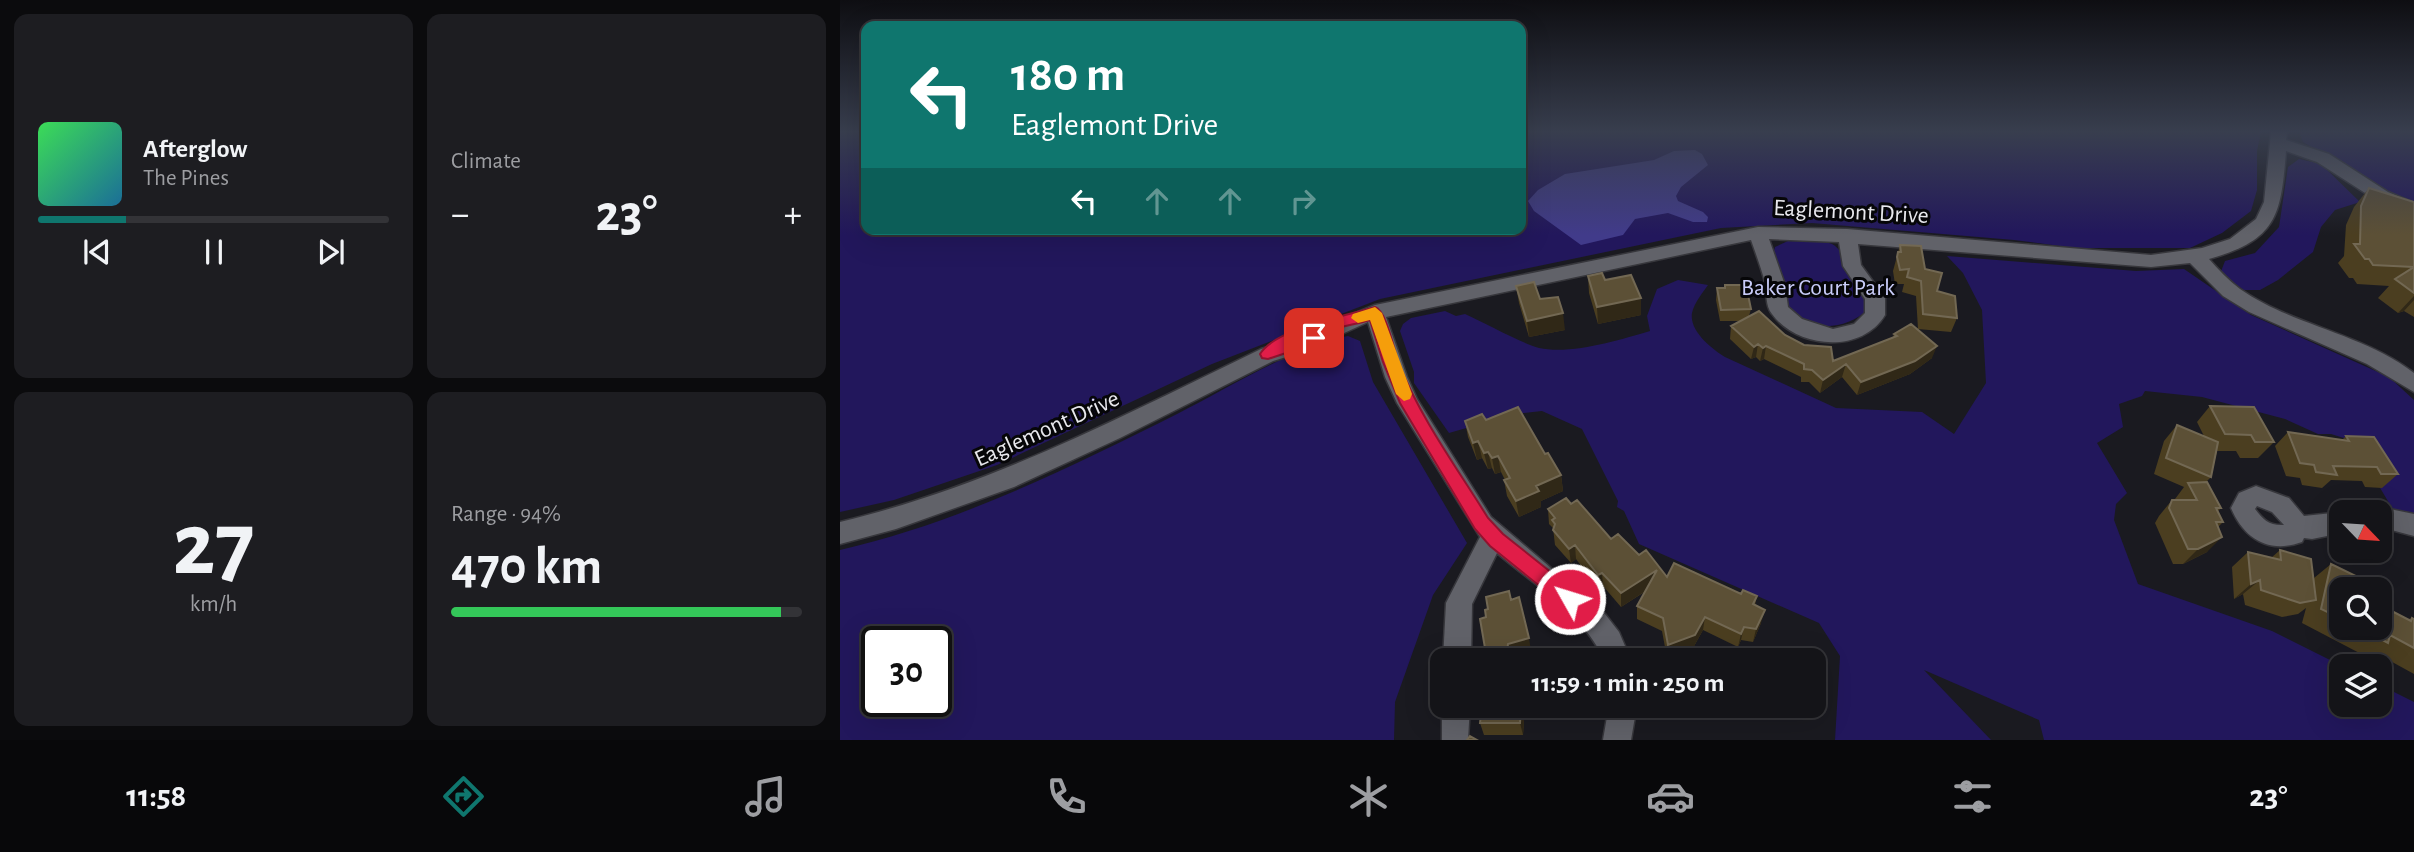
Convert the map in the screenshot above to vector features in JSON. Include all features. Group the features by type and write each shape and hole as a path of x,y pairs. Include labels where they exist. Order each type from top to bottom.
{"street":[{"name":"Eaglemont Drive","path":"840,533 917,512 1022,473 1268,354 1310,339 1343,323 1375,313 1758,233 1847,235 2151,261 2196,257 2228,246 2258,227 2271,208 2275,167"},
{"path":"2337,167 2382,195 2414,210"},
{"path":"1758,233 1775,285 1779,310 1802,327 1833,336 1860,330 1875,315 1875,298 1852,266 1847,235"},
{"path":"2196,257 2234,295 2276,317 2371,358 2414,384"},
{"path":"1375,313 1392,367 1408,403 1482,524 1570,599 1602,629 1614,648"},
{"path":"2392,520 2414,525"},
{"path":"2296,526 2312,528 2329,525"},
{"path":"1457,648 1459,603 1493,536"},
{"path":"1455,736 1456,718"},
{"path":"1617,740 1621,718"}],"green space":[{"path":"840,167 861,167 861,235 1526,235 1526,167 2257,167 2257,190 2251,211 2222,233 2190,248 2075,248 2014,240 1812,223 1721,228 1380,299 1212,364 997,465 894,500 840,512"},
{"path":"2288,167 2324,167 2360,202 2335,210 2321,227 2313,252 2278,280 2260,290 2244,290 2220,274 2225,261 2255,253 2279,227"},
{"path":"2345,167 2414,167 2414,203"},
{"name":"Baker Court Park","path":"1788,241 1822,242 1838,248 1855,274 1867,310 1849,322 1827,326 1806,322 1796,316 1783,295 1773,254 1775,247"},
{"path":"1947,256 2136,271 2184,269 2251,315 2389,377 2414,400 2414,515 2392,508 2392,500 2387,500 2357,449 2347,439 2331,434 2318,434 2285,419 2202,397 2145,391 2142,396 2119,404 2123,427 2097,443 2127,493 2116,504 2114,520 2138,584 2272,631 2329,660 2329,717 2392,717 2392,691 2414,702 2414,740 2044,740 2039,720 1924,670 1991,740 1835,740 1840,656 1819,623 1639,544 1624,511 1617,507 1618,501 1582,429 1542,411 1515,414 1449,433 1414,383 1414,372 1400,331 1403,324 1411,318 1445,311 1456,316 1465,314 1539,348 1580,348 1650,331 1647,316 1657,289 1678,280 1708,285 1695,305 1692,320 1702,339 1725,357 1836,408 1922,412 1954,434 1986,383 1982,310 1963,273"},
{"path":"1348,336 1360,341 1373,382 1467,543 1433,595 1395,702 1394,740 840,740 840,550 929,525 1014,492 1138,434 1307,348"}],"shaded area":[{"path":"1612,167 1706,167 1681,187 1676,196 1678,201 1703,212 1708,217 1707,222 1693,222 1668,213 1635,219 1623,235 1581,245 1534,211 1528,201 1538,190 1565,174"}],"building":[{"path":"2369,188 2414,202 2414,267 2373,265 2354,244 2360,244 2361,206"},
{"path":"1900,245 1921,246 1925,269 1942,273 1937,291 1955,296 1957,318 1923,314 1921,281 1907,277 1909,269 1900,270 1897,257 1898,252 1901,252"},
{"path":"2414,267 2414,293 2395,279"},
{"path":"1602,273 1605,280 1631,275 1641,298 1597,307 1588,276"},
{"path":"1534,282 1540,299 1558,297 1563,313 1527,321 1516,286"},
{"path":"1725,285 1746,285 1751,309 1721,310 1717,288 1725,288"},
{"path":"1759,311 1785,335 1804,345 1831,347 1833,361 1897,336 1894,334 1911,324 1937,346 1915,361 1861,382 1846,364 1823,380 1812,370 1804,369 1804,364 1766,346 1763,348 1758,344 1754,347 1731,326"},
{"path":"2210,406 2254,407 2274,442 2255,442 2251,435 2225,434"},
{"path":"1518,407 1545,454 1548,453 1561,475 1536,486 1539,491 1516,501 1504,480 1510,478 1498,456 1492,458 1488,452 1484,453 1478,441 1473,443 1465,421 1482,414 1486,420"},
{"path":"2177,425 2218,442 2211,477 2166,458"},
{"path":"2288,432 2349,441 2346,436 2374,437 2398,474 2381,474 2377,467 2333,466 2337,475 2316,472 2314,465 2300,463"},
{"path":"2207,482 2221,508 2216,508 2223,522 2216,522 2222,537 2198,549 2188,549 2169,508 2172,500 2197,500 2188,483"},
{"path":"1566,498 1571,504 1577,500 1611,539 1618,534 1639,555 1646,550 1667,577 1674,563 1741,594 1743,590 1757,596 1753,604 1765,610 1756,629 1744,627 1741,634 1705,617 1695,635 1668,645 1663,618 1637,606 1657,570 1621,593 1602,573 1598,575 1575,545 1569,549 1553,530 1555,524 1552,520 1555,518 1548,509"},
{"path":"2280,550 2311,559 2316,600 2300,603 2261,590 2260,580 2251,584 2248,552 2281,560"},
{"path":"2331,564 2358,577 2329,577 2329,613 2321,609"},
{"path":"1509,591 1511,600 1519,597 1529,638 1508,644 1508,648 1485,648 1480,619 1486,617 1486,597"},
{"path":"2392,611 2411,621 2414,619 2414,648 2392,636"},
{"path":"1481,718 1520,718 1520,723 1480,723"}],"slow traffic":[{"path":"1358,318 1375,313 1404,394"}],"route":[{"path":"1314,338 1268,354 1276,345 1331,323 1343,323 1375,313 1396,377 1408,403 1437,455 1482,524 1497,540 1570,599"}]}
